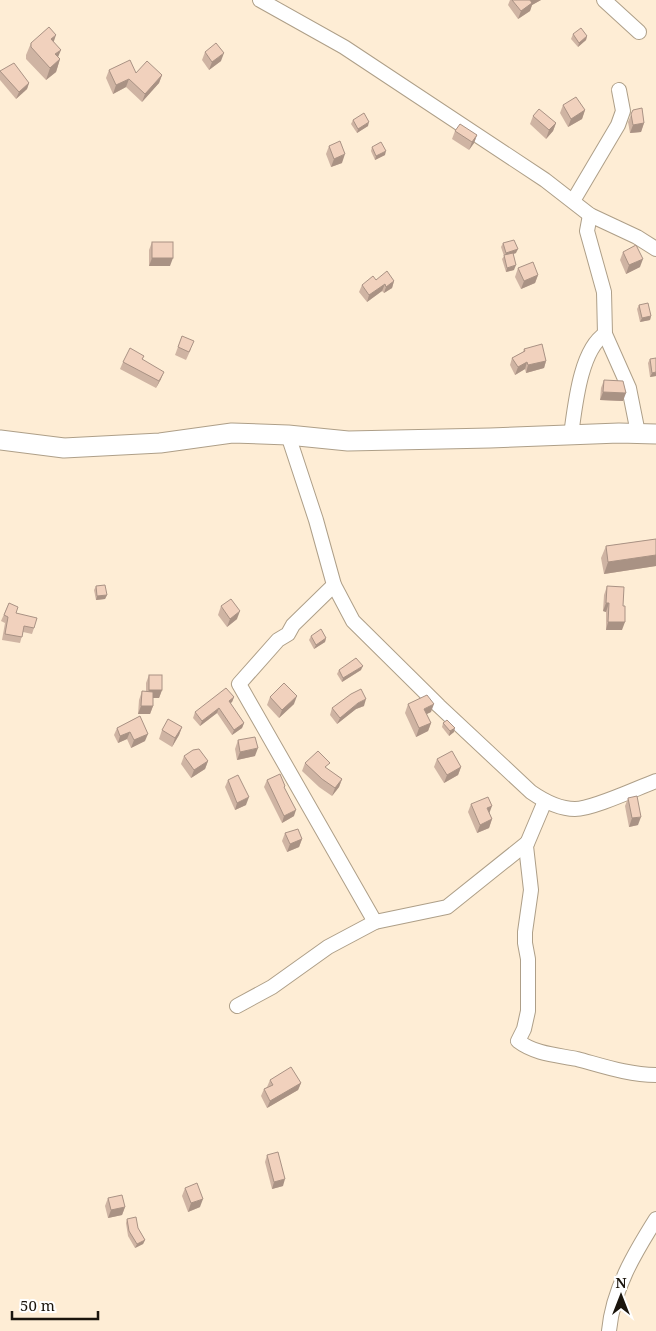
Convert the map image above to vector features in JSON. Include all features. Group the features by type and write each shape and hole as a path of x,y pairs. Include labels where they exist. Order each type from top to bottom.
{"street":[{"path":"260,0 344,48 545,180 590,215 637,237 656,249"},
{"path":"604,0 639,32"},
{"path":"573,201 618,125 622,111 619,90"},
{"path":"0,440 64,448 160,443 232,433 288,435 348,441 647,434 605,334 604,292 587,231 590,215"},
{"path":"570,435 582,369 598,338 605,334"},
{"path":"288,435 316,520 334,585 353,621 439,706 531,792 545,801 564,808 584,808 656,781"},
{"path":"334,585 293,625 288,634 278,640 239,684 375,922"},
{"path":"545,801 527,843 526,853 530,890 524,932 528,959 528,1011 524,1029 518,1041 533,1049 552,1055 573,1058 638,1075 656,1075"},
{"path":"237,1006 272,987 328,947 375,922 447,907 527,843"},
{"path":"609,1331 612,1312 622,1278 656,1219"}],"building":[{"path":"512,0 530,0 532,3 521,11"},
{"path":"49,27 56,35 51,39 61,50 55,54 60,59 50,68 31,47 31,43"},
{"path":"581,28 587,36 579,43 573,34"},
{"path":"216,43 224,53 212,62 205,52"},
{"path":"130,60 136,73 147,61 162,75 145,94 129,79 116,85 109,70"},
{"path":"14,63 29,83 19,92 0,71"},
{"path":"576,97 585,110 571,119 563,105"},
{"path":"642,108 644,123 633,125 631,114 633,110"},
{"path":"539,109 556,123 549,130 533,116"},
{"path":"364,113 369,122 358,129 353,120"},
{"path":"460,124 477,135 472,142 455,131"},
{"path":"340,141 345,154 334,159 329,146"},
{"path":"381,142 386,151 376,156 372,147"},
{"path":"514,240 518,249 506,253 503,243"},
{"path":"152,242 173,242 173,258 152,258"},
{"path":"636,245 643,259 629,265 623,252"},
{"path":"513,253 516,265 507,268 504,255"},
{"path":"533,262 538,275 524,281 518,268"},
{"path":"387,271 394,281 386,287 385,284 369,295 362,285 373,276 376,280"},
{"path":"648,303 651,316 642,318 639,305"},
{"path":"182,336 194,341 189,352 178,347"},
{"path":"542,344 546,361 528,365 527,362 518,367 512,358 525,351 524,349"},
{"path":"130,348 144,356 142,359 164,372 159,381 123,362"},
{"path":"656,358 656,372 652,373 650,359"},
{"path":"604,380 623,381 626,393 603,392"},
{"path":"656,539 656,555 608,562 606,546"},
{"path":"105,585 107,595 97,596 96,586"},
{"path":"607,586 624,587 623,606 625,606 625,622 608,622 609,603 606,603"},
{"path":"231,599 240,611 230,619 221,606"},
{"path":"9,603 18,607 16,613 37,618 34,628 24,626 22,637 5,634 8,617 4,615"},
{"path":"321,629 326,638 316,645 311,636"},
{"path":"356,658 363,666 343,678 339,670"},
{"path":"149,675 162,675 162,690 149,690"},
{"path":"284,683 297,696 282,710 270,697"},
{"path":"226,688 234,697 229,701 244,723 234,730 219,708 202,721 195,712"},
{"path":"361,689 366,699 340,718 332,708"},
{"path":"142,691 153,692 153,706 141,706"},
{"path":"427,695 434,704 424,709 431,723 419,728 408,704"},
{"path":"140,716 148,734 134,740 130,732 120,736 117,728"},
{"path":"168,719 182,727 175,738 162,730"},
{"path":"447,720 455,728 450,731 443,723"},
{"path":"255,737 258,748 240,752 238,740"},
{"path":"199,749 208,761 194,770 184,756 193,750"},
{"path":"318,751 330,763 325,767 342,779 335,788 305,763"},
{"path":"452,751 461,767 447,775 437,759"},
{"path":"280,774 284,787 296,810 284,816 267,780"},
{"path":"238,775 249,797 237,803 228,780"},
{"path":"637,796 641,817 632,818 628,798"},
{"path":"488,797 492,806 487,808 492,819 480,825 471,804"},
{"path":"298,829 302,839 290,844 285,833"},
{"path":"291,1067 301,1083 270,1101 264,1089 273,1085 270,1080"},
{"path":"278,1152 285,1179 274,1182 267,1155"},
{"path":"197,1183 203,1199 191,1203 185,1188"},
{"path":"122,1195 125,1207 111,1210 108,1198"},
{"path":"136,1217 138,1228 145,1240 137,1244 129,1231 127,1219"}]}
